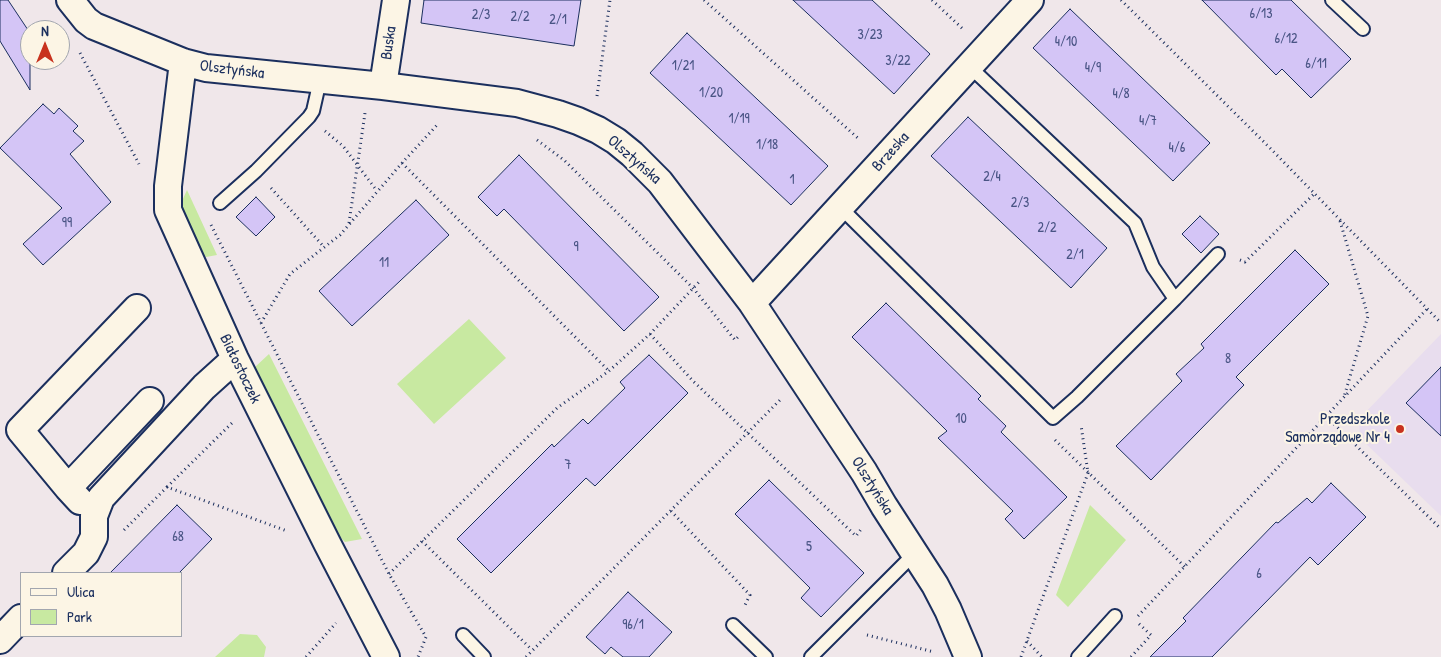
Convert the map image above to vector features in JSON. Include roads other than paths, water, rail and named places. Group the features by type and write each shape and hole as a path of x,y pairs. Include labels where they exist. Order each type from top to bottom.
{"street":[{"name":"Olsztyńska","path":"70,0 86,20 94,26 183,62 206,68 464,96 535,107 591,126 621,145 660,182 752,303 864,472 942,598 968,657"},
{"name":"Buska","path":"376,86 396,0"},
{"name":"Brzeska","path":"752,303 1030,0"},
{"name":"Białostoczek","path":"183,62 168,186 168,210 234,358 386,657"},
{"path":"94,527 68,488 20,430 136,308"},
{"path":"67,572 86,553 100,498 204,387 234,358"},
{"path":"68,488 150,401"},
{"path":"0,640 20,619"}],"lane":[{"path":"1332,0 1363,29"},
{"path":"977,58 1135,223 1152,267 1175,299"},
{"path":"220,203 256,171 310,117 320,80"},
{"path":"840,208 1053,418 1077,397 1218,254"},
{"path":"811,657 914,554"},
{"path":"1078,657 1115,616"},
{"path":"733,624 766,657"},
{"path":"462,635 484,657"}],"place":[{"name":"Przedszkole Samorządowe Nr 4","path":"1400,429"}]}
